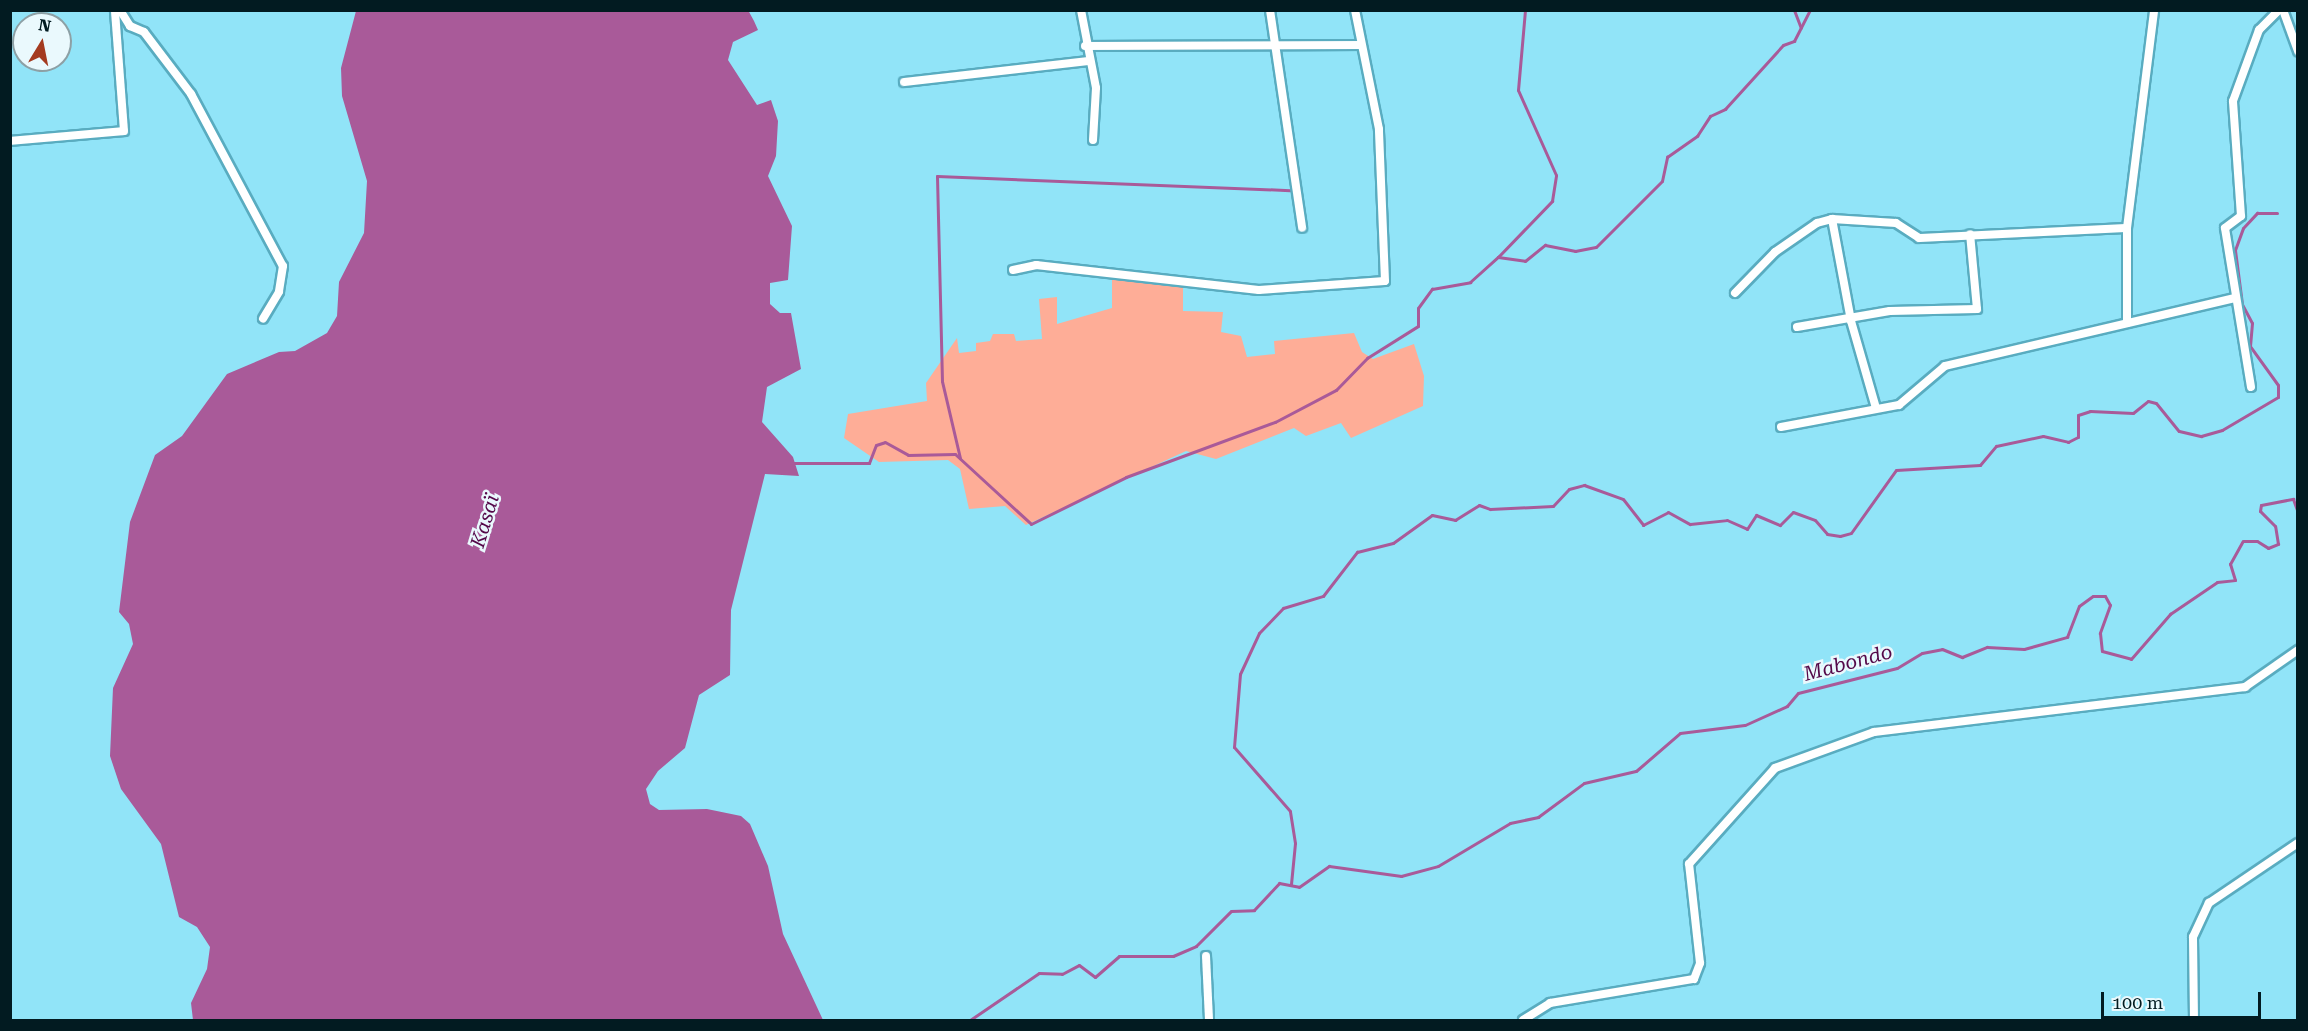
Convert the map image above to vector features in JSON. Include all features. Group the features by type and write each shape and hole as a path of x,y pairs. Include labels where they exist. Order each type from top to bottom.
{"street":[{"path":"10,141 124,131 118,103 118,10"},
{"path":"118,10 130,26 144,32 192,94 283,266 279,292 263,319"},
{"path":"1081,10 1085,46 1096,88 1094,140"},
{"path":"1270,10 1302,228"},
{"path":"1013,270 1036,265 1259,290 1385,281 1379,129 1360,45 1355,10"},
{"path":"2127,323 2127,228 2154,10"},
{"path":"2251,387 2234,298 2225,228 2241,216 2233,101 2259,30 2281,10 2298,51"},
{"path":"1085,46 1360,45"},
{"path":"904,82 1089,61"},
{"path":"1735,293 1775,252 1817,223 1832,219 1896,223 1919,238 2127,228"},
{"path":"1832,219 1851,321 1876,408"},
{"path":"1797,327 1851,321 1890,310 1977,309 1970,234"},
{"path":"1781,427 1905,401 1945,366 2234,298"},
{"path":"1523,1020 1550,1003 1694,979 1701,963 1689,864 1775,768 1874,732 2245,687 2298,650"},
{"path":"2194,1020 2193,937 2209,903 2298,843"},
{"path":"1206,956 1209,1020"}],"shaded area":[{"path":"1112,277 1183,285 1183,311 1223,312 1221,332 1241,336 1247,357 1275,354 1274,341 1354,333 1362,352 1373,359 1414,344 1424,376 1423,406 1351,438 1341,423 1306,436 1294,428 1216,459 1186,451 1026,525 1005,506 969,509 960,469 948,460 879,462 844,438 848,414 927,401 926,383 957,338 959,353 976,351 976,343 990,341 993,334 1014,334 1016,341 1042,339 1039,299 1057,297 1057,324 1112,308"}],"water":[{"name":"Kasaï","path":"748,10 754,21 758,30 733,42 728,60 757,105 771,100 778,121 776,156 768,176 792,226 788,280 770,283 770,304 780,313 791,313 801,369 767,387 762,422 793,457 799,476 765,474 731,610 730,675 699,695 685,748 658,771 646,789 650,804 659,810 707,809 741,816 750,824 768,866 783,934 823,1020 193,1020 191,1003 207,969 210,947 197,927 179,917 161,844 121,789 110,756 113,688 133,644 129,624 119,612 130,522 155,455 182,436 227,374 279,352 295,351 327,333 337,316 339,282 364,233 367,181 342,96 341,68 356,11"}],"waterway":[{"path":"1498,257 1552,201 1556,175 1518,90 1525,10"},
{"path":"1794,10 1801,28"},
{"path":"792,463 869,463 876,445 885,442 908,455 955,454 1031,524 1126,477 1275,422 1336,390 1367,358 1418,326 1418,308 1432,289 1470,282 1498,257 1525,261 1545,245 1575,251 1596,247 1662,181 1667,157 1697,136 1710,116 1725,109 1783,45 1794,41 1810,10"},
{"path":"960,458 942,381 937,176 1290,190"},
{"path":"1291,884 1295,843 1290,811 1234,747 1240,674 1259,633 1283,608 1323,596 1357,552 1393,543 1432,515 1455,520 1479,505 1490,509 1553,506 1569,489 1584,485 1623,499 1643,525 1668,512 1690,524 1727,520 1747,529 1756,515 1780,525 1793,512 1815,520 1827,534 1840,536 1851,533 1896,470 1980,465 1996,446 2043,436 2068,442 2078,437 2078,415 2090,411 2133,413 2148,401 2156,403 2179,431 2201,436 2222,430 2278,397 2278,385 2250,346 2252,323 2242,304 2235,250 2243,228 2257,213 2277,213"},
{"name":"Mabondo","path":"970,1020 1039,973 1062,974 1079,965 1095,977 1119,956 1173,956 1196,946 1231,911 1254,910 1279,883 1299,887 1329,866 1401,876 1438,866 1510,823 1538,817 1584,783 1636,771 1680,733 1745,725 1787,706 1798,693 1897,668 1922,653 1942,649 1962,657 1987,647 2024,649 2067,637 2079,606 2093,596 2105,596 2110,605 2100,633 2102,651 2131,659 2170,614 2217,582 2235,580 2230,564 2243,541 2257,541 2268,548 2278,544 2275,526 2260,511 2261,505 2293,499 2298,513"}]}
